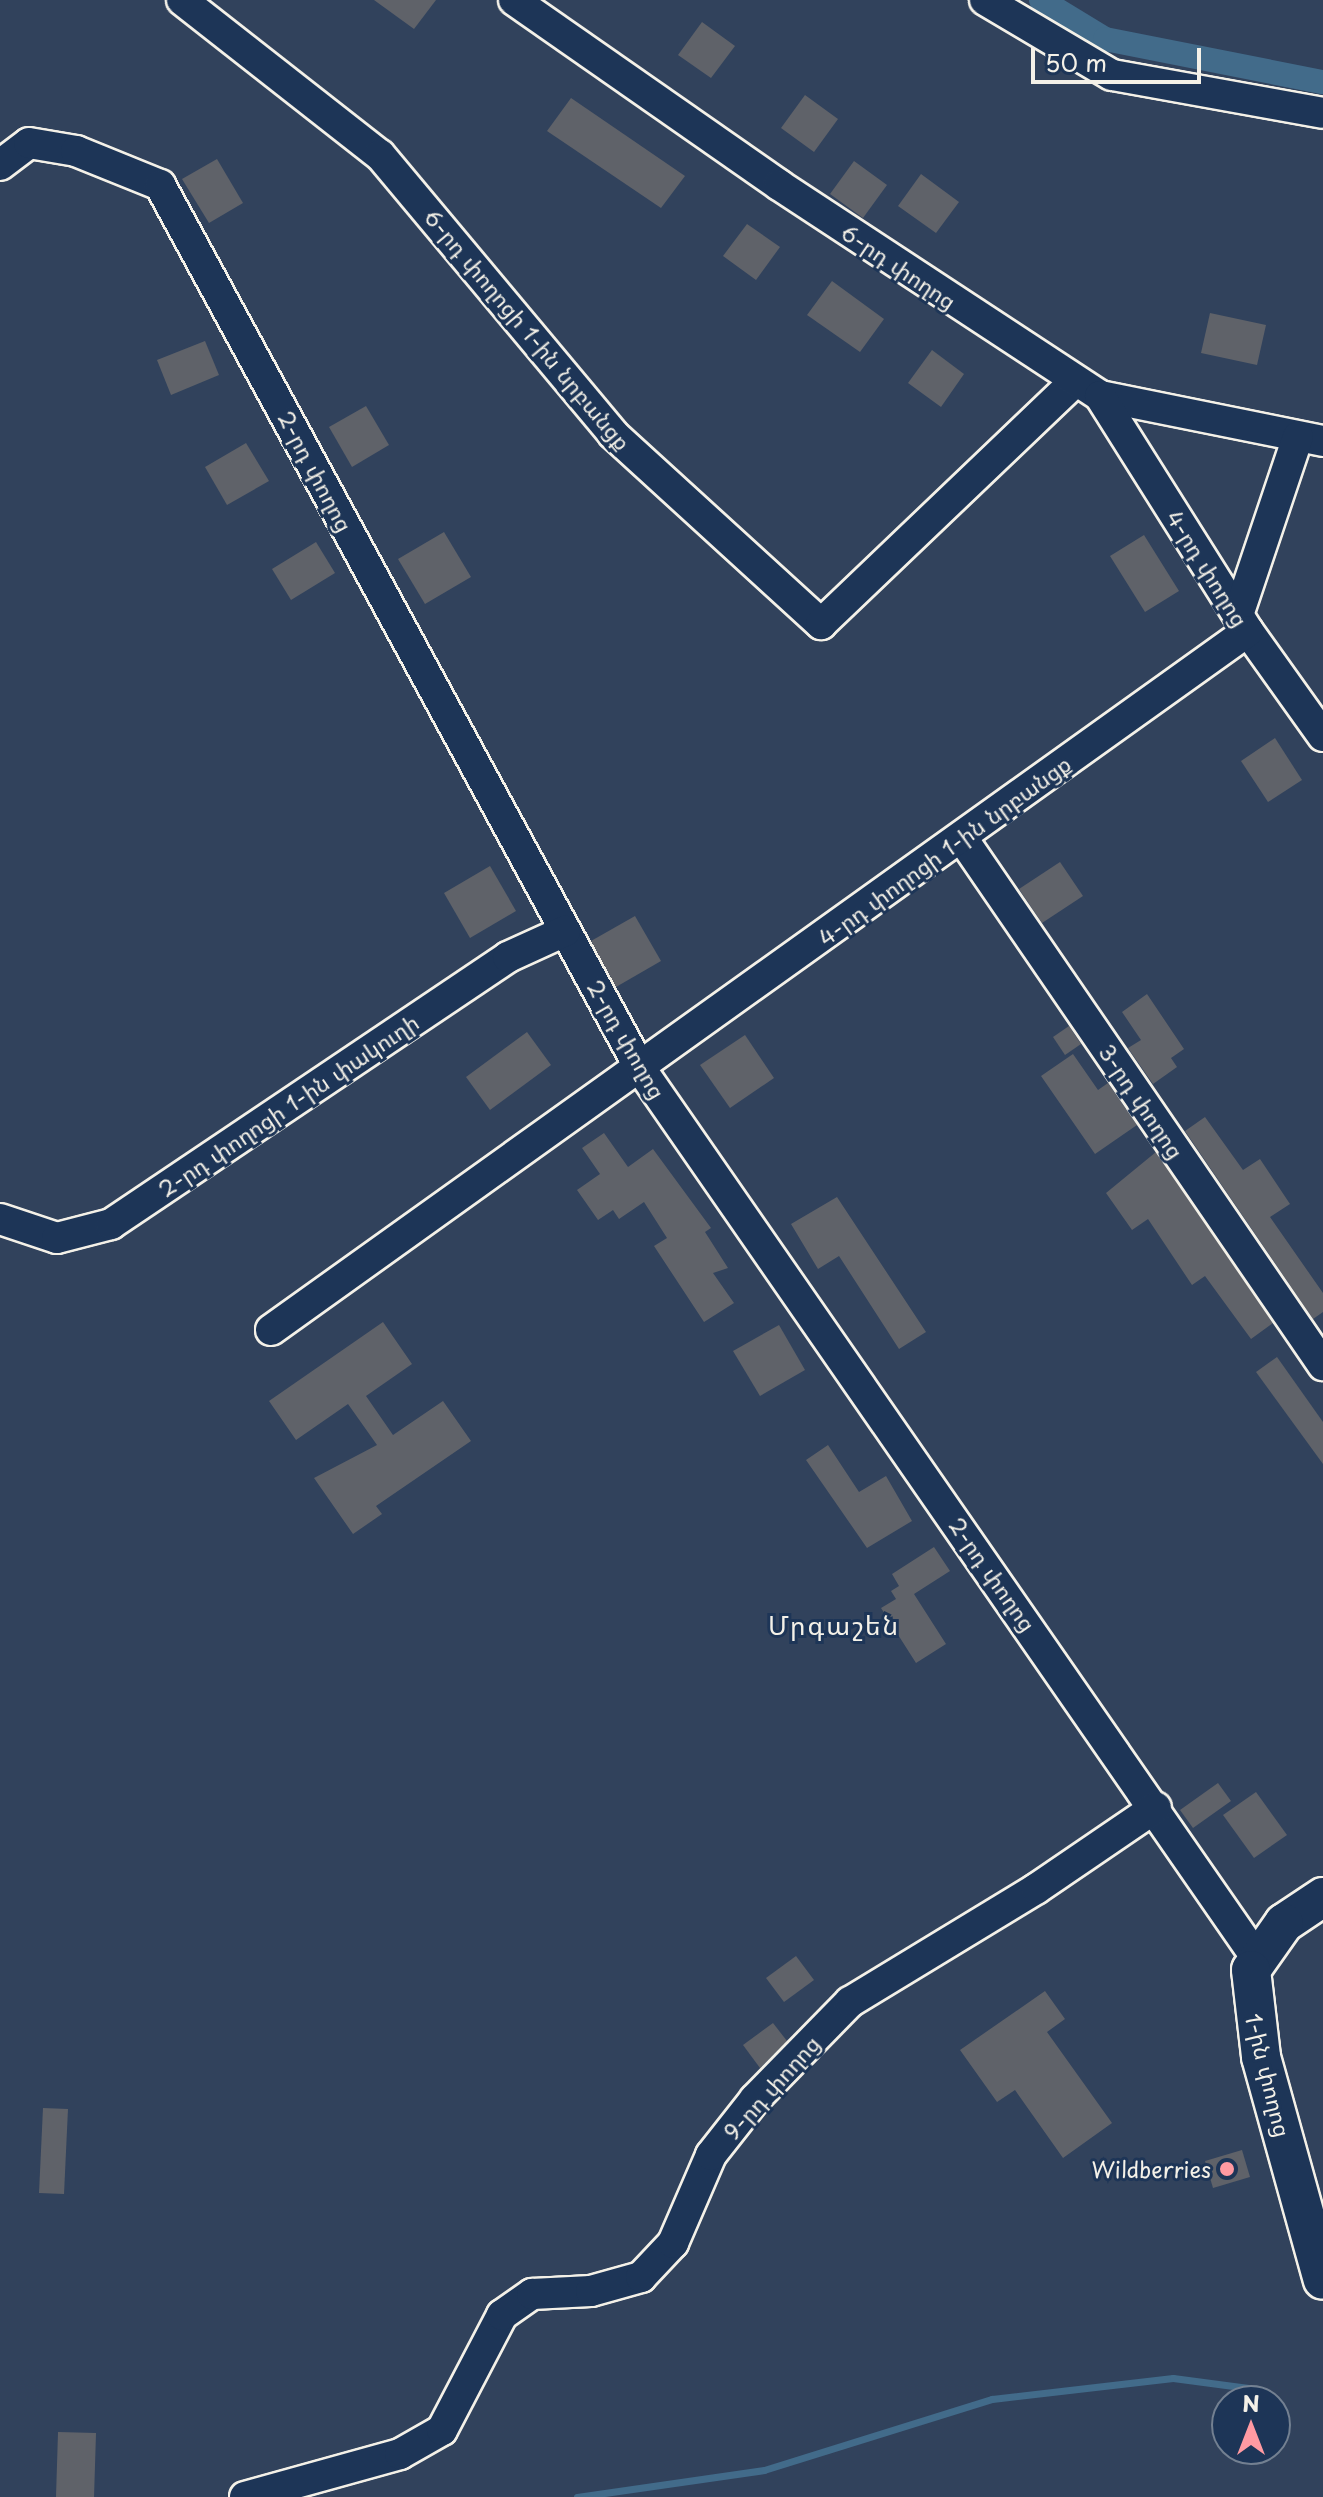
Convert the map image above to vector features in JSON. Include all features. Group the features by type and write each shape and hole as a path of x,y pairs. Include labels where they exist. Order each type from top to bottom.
{"main road":[{"path":"1256,1957 1284,1923 1323,1897"},
{"name":"1-ին փողոց","path":"1256,1957 1251,2006 1323,2280"}],"street":[{"name":"6-րդ փողոցի 1-ին նրբանցք","path":"182,0 380,155 613,434 821,624 1087,388"},
{"name":"6-րդ փողոց","path":"514,0 1087,388 1311,439"},
{"path":"985,0 1112,75 1323,113"},
{"name":"2-րդ փողոց","path":"0,165 29,143 76,151 160,185 640,1068 1156,1807 1256,1957"},
{"name":"4-րդ փողոց","path":"1087,388 1243,623 1323,736"},
{"path":"1243,623 1311,439"},
{"name":"4-րդ փողոցի 1-ին նրբանցք","path":"640,1068 962,838 1243,623"},
{"name":"3-րդ փողոց","path":"962,838 1323,1365"},
{"name":"2-րդ փողոցի 1-ին փակուղի","path":"0,1219 57,1238 111,1224 508,957 565,931"},
{"path":"271,1330 640,1068"},
{"name":"9-րդ փողոց","path":"245,2497 400,2454 442,2430 502,2315 532,2294 591,2291 641,2277 673,2243 711,2155 850,2002 1036,1889 1156,1807"}],"building":[{"path":"374,0 436,0 414,29"},
{"path":"702,22 735,46 711,78 678,55"},
{"path":"805,95 838,119 814,152 781,128"},
{"path":"571,98 685,176 661,208 547,131"},
{"path":"217,159 243,203 209,223 182,179"},
{"path":"854,161 887,185 863,218 830,194"},
{"path":"921,174 959,202 936,233 898,206"},
{"path":"747,224 780,247 756,280 723,256"},
{"path":"832,281 884,319 860,352 807,315"},
{"path":"1210,313 1266,325 1257,365 1201,353"},
{"path":"205,341 219,375 171,395 157,360"},
{"path":"932,350 964,374 941,407 908,383"},
{"path":"366,406 389,445 352,467 329,427"},
{"path":"246,443 269,481 227,505 205,467"},
{"path":"444,532 471,577 425,604 398,559"},
{"path":"1144,535 1179,591 1145,612 1110,556"},
{"path":"316,542 335,573 291,600 272,569"},
{"path":"1275,738 1302,780 1268,802 1241,761"},
{"path":"1060,862 1083,896 1042,923 1019,889"},
{"path":"490,866 516,911 470,938 444,893"},
{"path":"635,916 661,961 616,987 591,941"},
{"path":"1147,994 1184,1049 1171,1058 1177,1067 1153,1084 1128,1048 1141,1040 1122,1012"},
{"path":"1069,1026 1081,1044 1065,1055 1053,1037"},
{"path":"527,1032 551,1065 490,1110 466,1077"},
{"path":"745,1035 774,1078 730,1108 700,1065"},
{"path":"1073,1054 1098,1090 1108,1083 1137,1125 1095,1154 1041,1076"},
{"path":"1205,1117 1243,1170 1260,1159 1290,1204 1270,1217 1323,1293 1323,1312 1313,1319 1185,1131"},
{"path":"604,1133 628,1167 653,1149 711,1228 705,1232 728,1268 713,1273 734,1303 704,1322 654,1246 667,1238 644,1202 619,1219 613,1210 598,1220 577,1190 600,1174 582,1148"},
{"path":"1156,1152 1273,1323 1251,1339 1205,1276 1192,1285 1148,1219 1132,1230 1106,1193"},
{"path":"837,1197 926,1332 899,1349 839,1256 818,1269 791,1224"},
{"path":"383,1322 412,1364 366,1396 393,1435 443,1401 471,1441 376,1506 382,1514 353,1534 314,1478 377,1445 348,1404 296,1440 269,1401"},
{"path":"779,1325 805,1370 760,1396 733,1351"},
{"path":"1277,1357 1323,1422 1323,1464 1256,1372"},
{"path":"828,1445 859,1492 886,1476 912,1521 867,1548 806,1460"},
{"path":"934,1547 950,1571 914,1594 946,1644 916,1663 881,1608 896,1599 891,1591 899,1586 892,1574"},
{"path":"1218,1783 1231,1801 1193,1828 1180,1810"},
{"path":"1256,1792 1287,1835 1254,1858 1223,1815"},
{"path":"796,1956 814,1980 784,2002 766,1978"},
{"path":"1045,1991 1065,2019 1047,2032 1112,2123 1063,2158 1015,2090 997,2102 960,2050"},
{"path":"773,2023 787,2041 760,2068 743,2045"},
{"path":"43,2108 68,2109 64,2194 39,2193"},
{"name":"Wildberries","path":"1242,2150 1250,2177 1213,2188 1205,2161"},
{"path":"58,2432 96,2433 94,2497 56,2497"}],"waterway":[{"path":"1041,0 1105,39 1323,82"},
{"path":"577,2497 764,2470 992,2399 1173,2378 1226,2385"}],"place":[{"name":"Wildberries","path":"1227,2169"}],"district":[{"name":"Մրգաշեն","path":"834,1625"}]}
